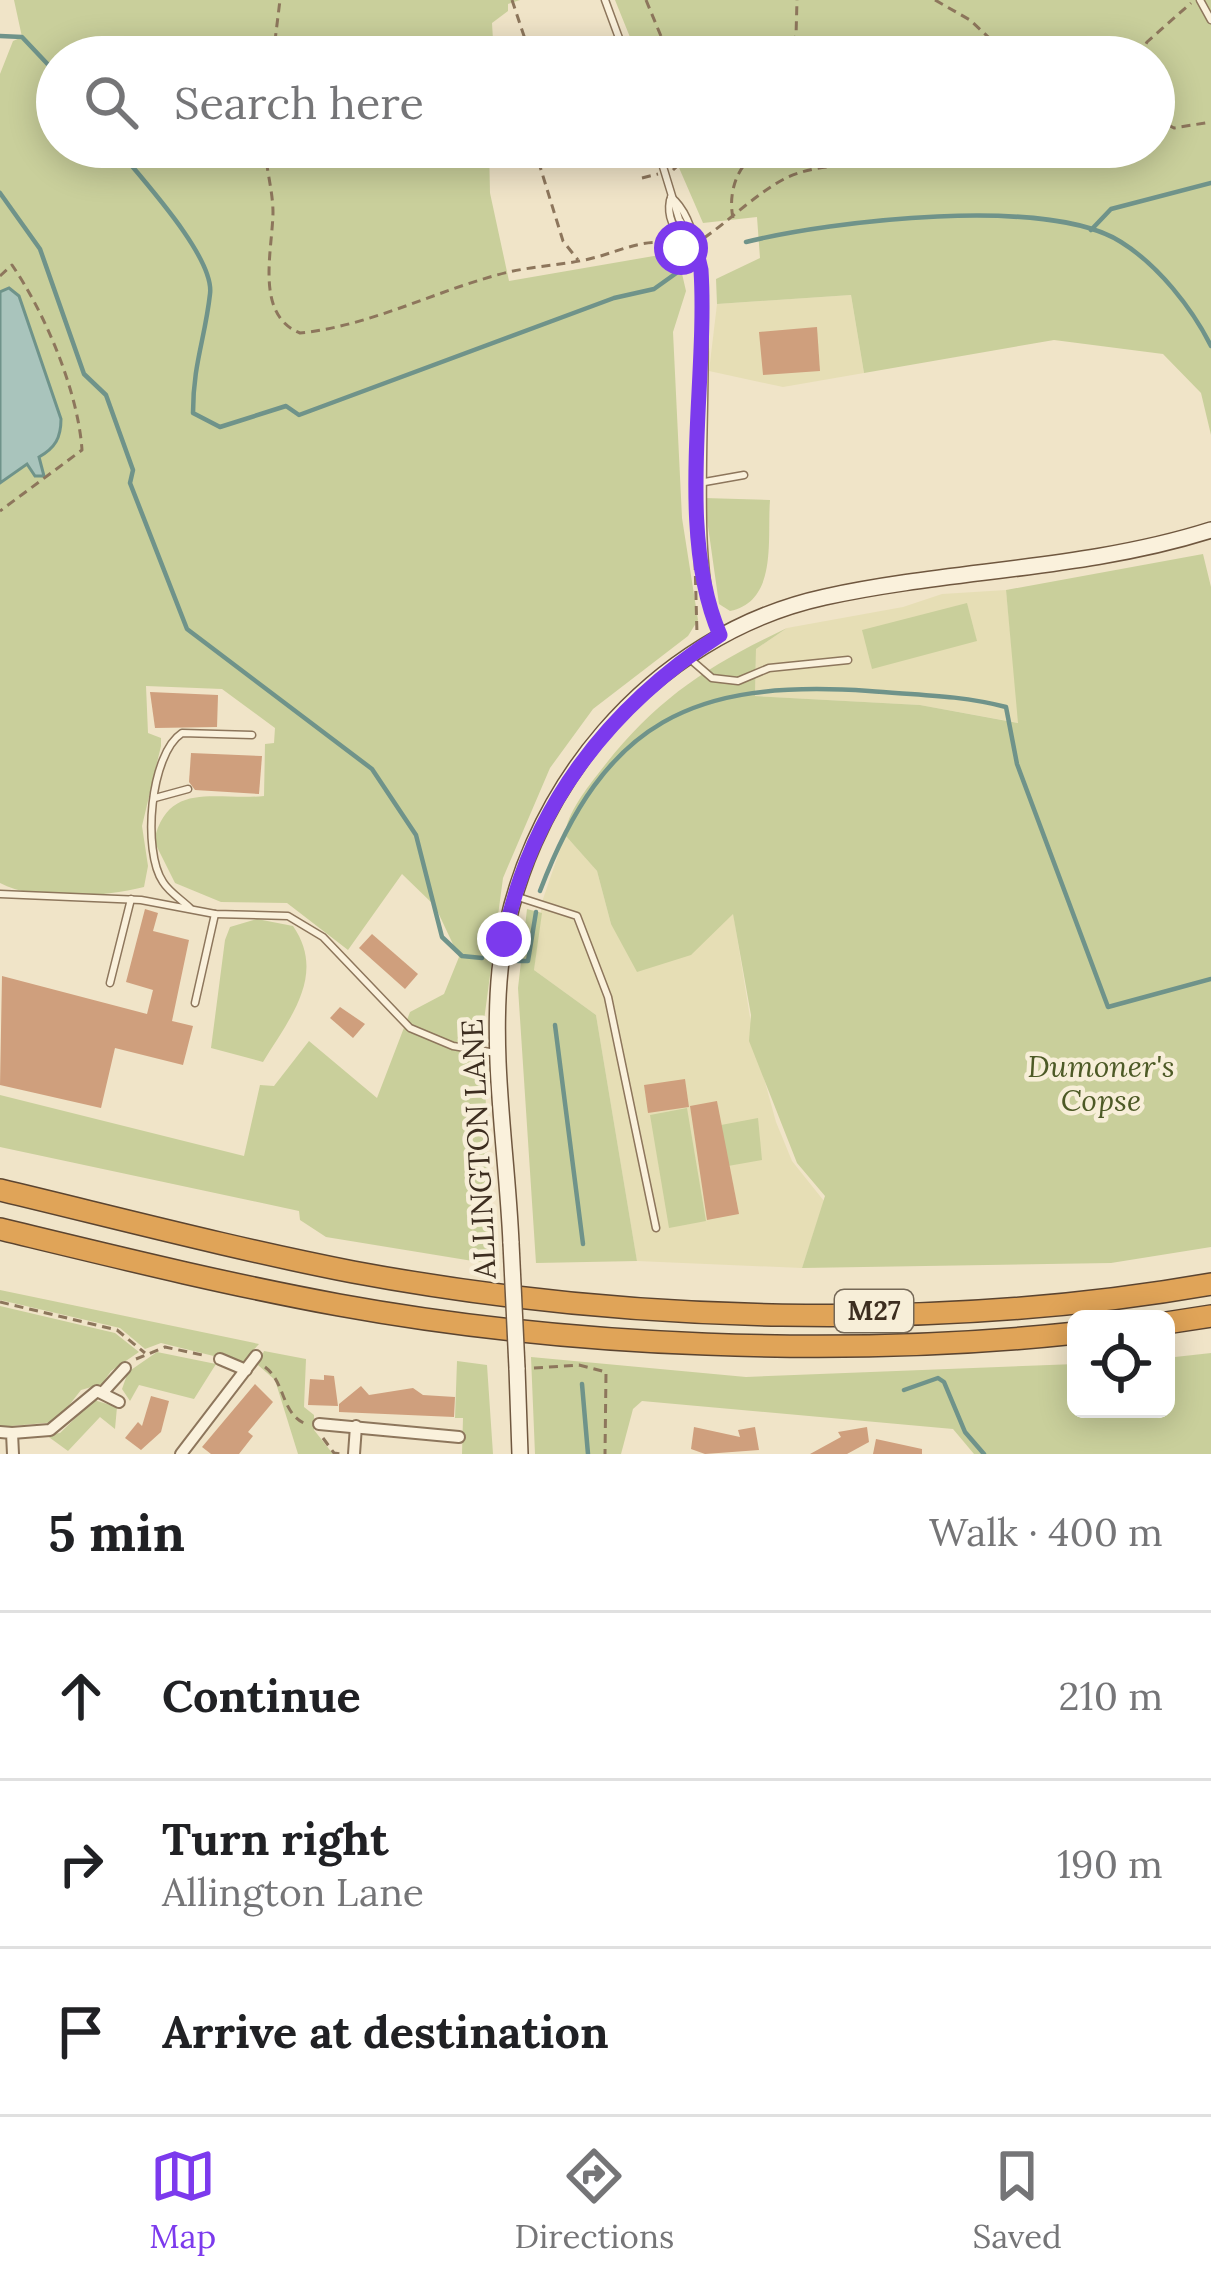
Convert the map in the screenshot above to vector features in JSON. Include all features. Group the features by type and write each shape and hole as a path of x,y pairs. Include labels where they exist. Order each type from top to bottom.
{"highway":[{"name":"M27","path":"0,1190 356,1272 578,1302 771,1313 975,1310 1211,1284"},
{"name":"M27","path":"0,1229 342,1306 577,1334 849,1348 976,1344 1067,1334"},
{"path":"1175,1322 1211,1316"}],"street":[{"name":"ALLINGTON LANE","path":"520,1454 499,1054 500,970 514,896 536,839 573,772 621,712 688,649 720,635 833,595 1096,558 1211,530"},
{"path":"181,1454 255,1357"},
{"path":"220,1360 246,1370"},
{"path":"13,1454 6,1433 50,1430 125,1368"},
{"path":"104,1390 119,1402"},
{"path":"318,1424 459,1437"},
{"path":"355,1454 356,1426"}],"lane":[{"path":"605,0 618,36"},
{"path":"1197,0 1211,20"},
{"path":"602,24 612,20"},
{"path":"664,168 671,197 668,211 676,233 695,244"},
{"path":"671,197 681,205 695,244 704,331 699,483 702,553 709,605 720,635"},
{"path":"699,483 744,475"},
{"path":"688,649 712,678 738,681 769,668 848,660"},
{"path":"193,911 163,882 148,838 154,799 177,735 252,735"},
{"path":"154,799 188,789"},
{"path":"0,894 131,899 215,914 254,911 298,920 323,938 410,1028 453,1046 499,1054"},
{"path":"514,896 577,916 608,997 656,1228"},
{"path":"110,982 131,899"},
{"path":"195,1003 215,914"}],"path":[{"path":"276,36 280,0"},
{"path":"512,0 524,36"},
{"path":"646,0 661,36"},
{"path":"796,36 797,0"},
{"path":"934,0 988,36"},
{"path":"1154,36 1197,0"},
{"path":"1175,128 1211,122"},
{"path":"267,168 273,215 271,300 275,316 300,333 362,322 516,270 582,261 660,240 686,251 788,177 832,168"},
{"path":"540,168 562,241 570,256 582,261"},
{"path":"642,178 670,168"},
{"path":"733,220 730,196 743,168"},
{"path":"0,277 12,265 25,285 67,386 82,450 0,511"},
{"path":"688,649 700,628 694,565 702,553"},
{"path":"0,1302 117,1330 145,1353"},
{"path":"125,1368 145,1353 165,1347 220,1360"},
{"path":"255,1357 279,1379 292,1415 318,1424 334,1454 344,1454"},
{"path":"544,1367 579,1365 606,1372 605,1454"}],"shaded area":[{"path":"851,295 864,373 783,387 709,371 717,304"},
{"path":"1006,590 1019,723 920,705 755,696 756,649 787,628 903,607 942,594"},
{"path":"565,835 597,871 611,924 691,954 733,912 754,1042 776,1122 792,1161 824,1201 802,1268 637,1261 596,1015 534,970 542,902"}],"green space":[{"path":"14,0 520,0 508,4 508,11 492,23 493,36 36,36 36,168 489,168 490,193 509,281 677,252 686,291 673,332 682,518 698,620 688,636 593,709 550,768 503,878 483,1028 473,1056 485,1078 491,1264 326,1237 300,1220 299,1211 0,1147 0,1095 244,1156 260,1085 274,1086 309,1041 377,1098 410,1012 444,994 459,957 435,906 402,874 348,950 287,903 221,902 175,883 154,841 170,809 196,798 264,796 265,744 274,743 275,728 222,689 146,686 148,733 161,738 161,746 142,826 148,866 144,887 71,896 32,893 0,883 0,74 13,41 22,37"},
{"path":"615,0 1211,0 1211,435 1201,393 1163,354 1054,340 864,373 851,295 717,304 716,279 760,258 757,217 703,223 679,168 1175,168 1175,36 630,36"},
{"path":"704,498 770,500 763,582 745,605 730,611 719,604"},
{"name":"Dumoner's Copse","path":"1203,554 1211,587 1211,1247 1111,1263 802,1268 825,1196 797,1163 749,1041 751,1015 733,914 691,955 637,972 611,924 597,871 565,835 574,810 622,745 663,704 707,671 787,628 756,649 755,696 920,705 1018,723 1006,590"},
{"path":"967,603 977,641 872,669 862,630"},
{"path":"527,909 542,913 534,970 596,1015 637,1261 536,1263 518,988"},
{"path":"257,919 293,926 306,962 293,1013 263,1062 211,1048 225,940 230,927"},
{"path":"687,1108 706,1221 669,1228 650,1115"},
{"path":"758,1118 762,1160 728,1166 721,1125"},
{"path":"0,1290 259,1344 242,1363 161,1343 145,1349 120,1328 0,1300"},
{"path":"0,1306 115,1333 139,1352 111,1371 102,1384 81,1390 56,1422 0,1427"},
{"path":"264,1351 306,1359 304,1407 314,1415 314,1430 333,1454 298,1454 275,1380 258,1365"},
{"path":"157,1352 216,1364 194,1399 139,1385 130,1401 122,1389 128,1372"},
{"path":"1211,1353 1211,1454 974,1454 953,1429 642,1401 633,1409 621,1454 535,1454 531,1357 746,1377 1067,1364 1067,1418 1175,1418 1175,1357"},
{"path":"457,1361 487,1365 493,1454 462,1454 463,1418 455,1418"},
{"path":"94,1400 117,1407 115,1429 100,1417 68,1451 46,1435 60,1433"}],"water":[{"path":"9,288 19,296 61,426 56,442 39,457 44,476 35,476 27,464 0,483 0,292"}],"building":[{"path":"817,327 820,371 763,375 759,332"},
{"path":"150,692 218,695 217,727 155,728"},
{"path":"191,753 262,756 259,794 195,790 189,782"},
{"path":"145,909 158,913 153,931 189,940 172,1021 193,1026 183,1065 115,1048 101,1108 0,1085 2,976 147,1014 153,990 126,982"},
{"path":"372,934 418,974 405,989 359,948"},
{"path":"340,1007 365,1024 353,1038 330,1018"},
{"path":"685,1079 689,1107 648,1113 644,1085"},
{"path":"717,1101 739,1214 707,1220 690,1106"},
{"path":"324,1375 334,1376 338,1406 308,1405 310,1379 324,1380"},
{"path":"255,1384 273,1402 248,1432 253,1436 239,1454 211,1454 202,1447"},
{"path":"361,1386 369,1395 413,1388 423,1395 455,1397 454,1417 339,1412 339,1404"},
{"path":"151,1396 169,1401 161,1432 141,1450 125,1438 138,1422 142,1426"},
{"path":"694,1427 740,1437 738,1430 755,1427 759,1450 705,1454 691,1449"},
{"path":"867,1427 869,1442 847,1454 810,1454 841,1437 838,1432"},
{"path":"876,1439 922,1449 922,1454 873,1454"}],"waterway":[{"path":"0,36 22,37 36,52"},
{"path":"133,168 189,239 208,278 210,294 193,413 220,427 286,406 299,415 614,298 654,289 689,264"},
{"path":"1091,230 1111,209 1211,183"},
{"path":"0,193 40,249 84,374 106,395 133,470 130,483 187,629 372,769 416,835 442,937 462,956 482,958"},
{"path":"746,242 938,216 1043,219 1087,228 1121,242 1161,275 1211,346"},
{"path":"540,891 594,786 626,749 663,722 705,704 752,693 807,689 955,698 1006,707 1017,764 1108,1007 1211,979"},
{"path":"517,961 528,961 536,912"},
{"path":"555,1025 583,1244"},
{"path":"904,1390 938,1378 944,1382 965,1432 984,1454"},
{"path":"582,1384 588,1454"}],"route":[{"path":"504,939 530,850 573,772 621,712 661,676 720,635 709,605 700,529 701,270 695,244 686,251 681,248"}]}
